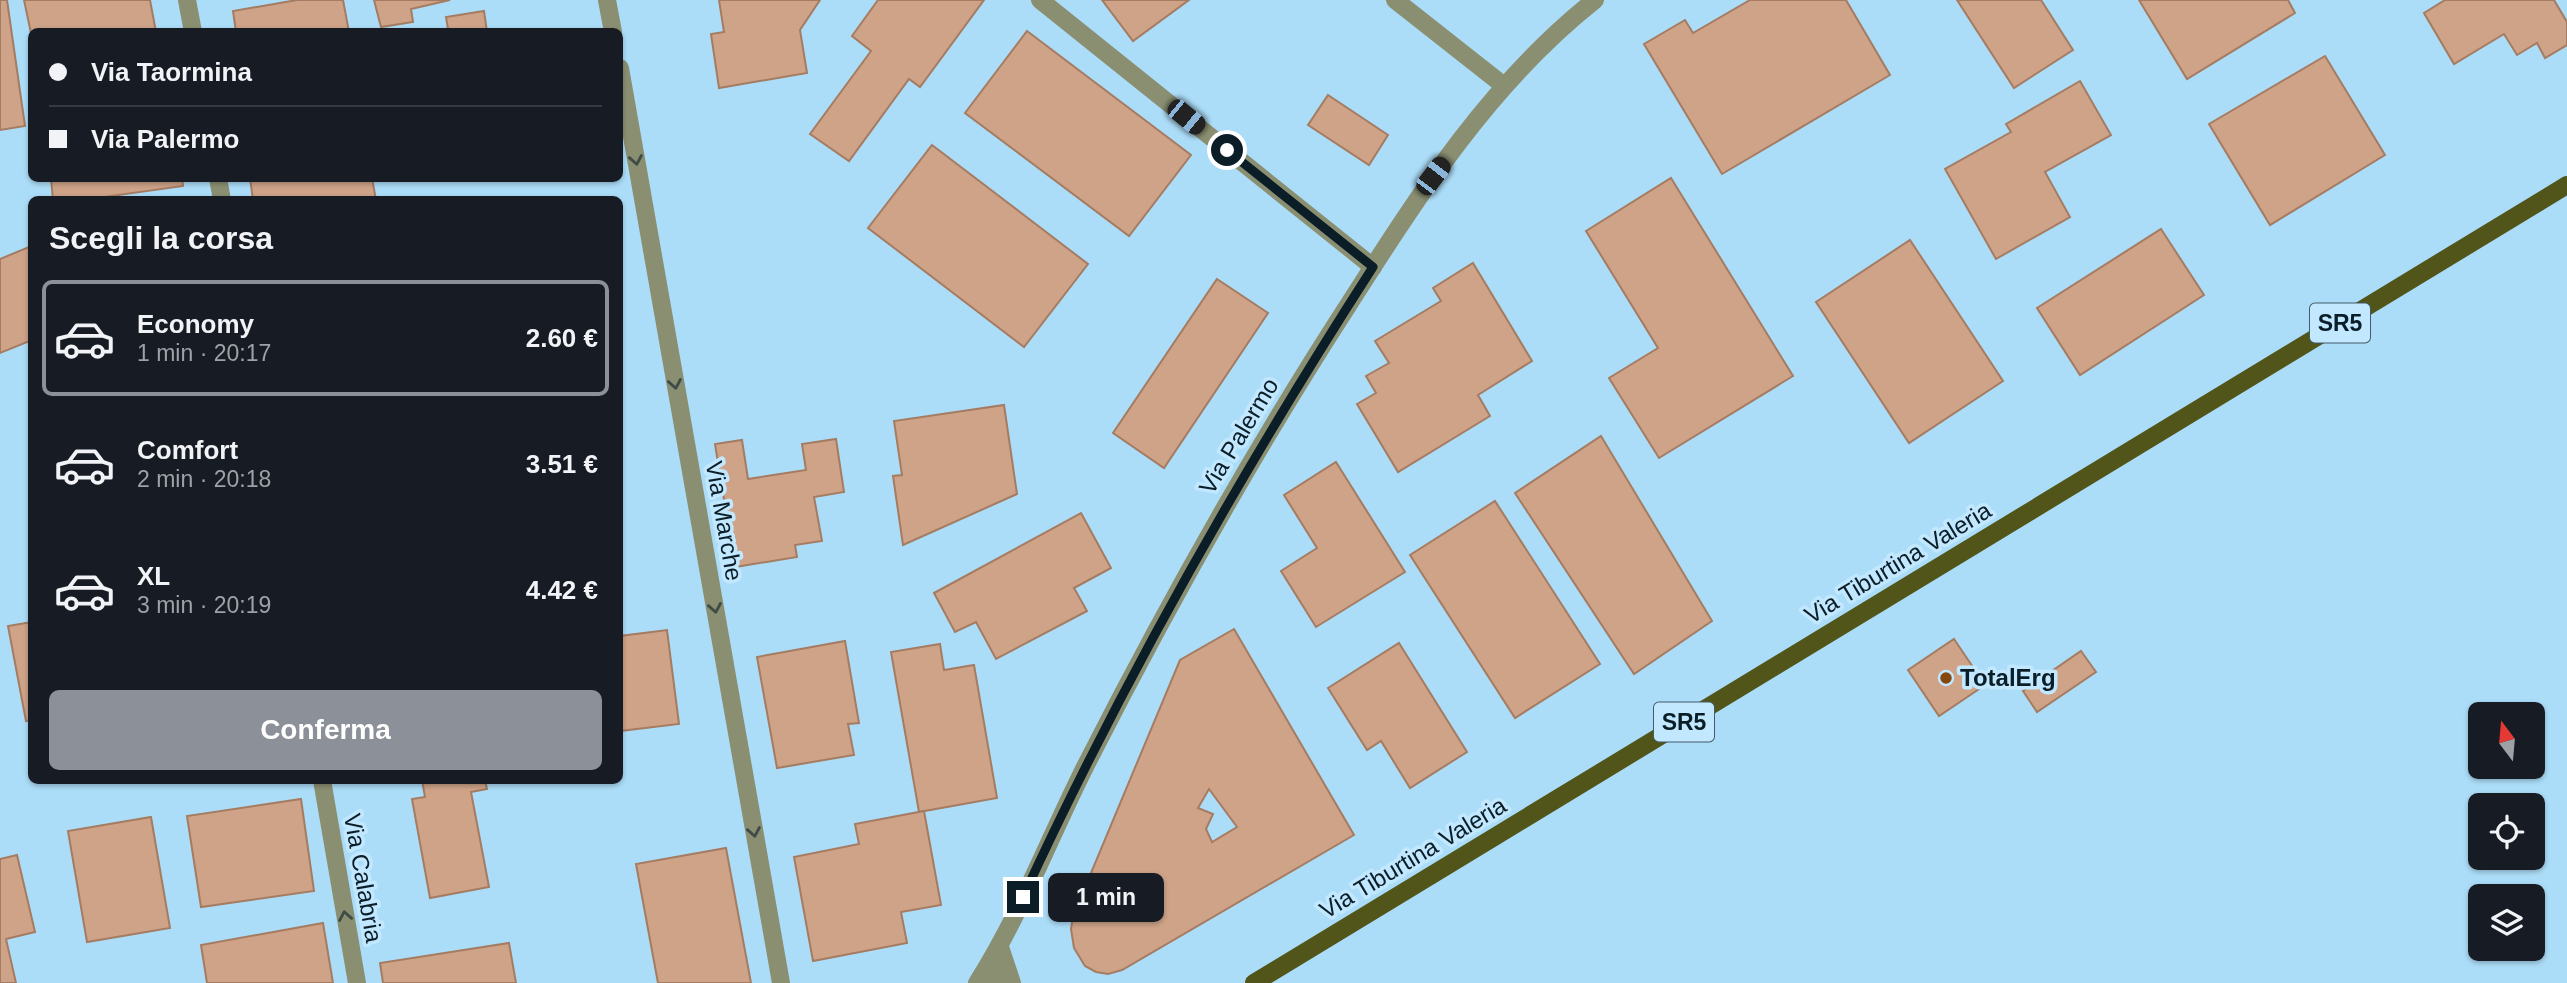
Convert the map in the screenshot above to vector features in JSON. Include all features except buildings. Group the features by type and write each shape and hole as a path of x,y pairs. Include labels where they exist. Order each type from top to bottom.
{"main road":[{"name":"Via Tiburtina Valeria","path":"1254,983 2567,185"}],"street":[{"path":"187,0 191,28"},
{"path":"607,0 612,28"},
{"path":"1040,0 1373,267"},
{"path":"1395,0 1503,85"},
{"name":"Via Palermo","path":"977,983 1000,947 1064,809 1194,561 1304,373 1433,176 1503,85 1595,0"},
{"name":"Via Marche","path":"623,85 781,983"},
{"name":"Via Calabria","path":"323,784 357,983"},
{"path":"1000,947 1012,983"},
{"name":"Via Palermo","path":"995,983 1000,947"}],"place":[{"name":"TotalErg","path":"1946,678"}],"route":[{"path":"1023,897 1130,678 1200,550 1304,373 1373,267 1227,150"}]}
